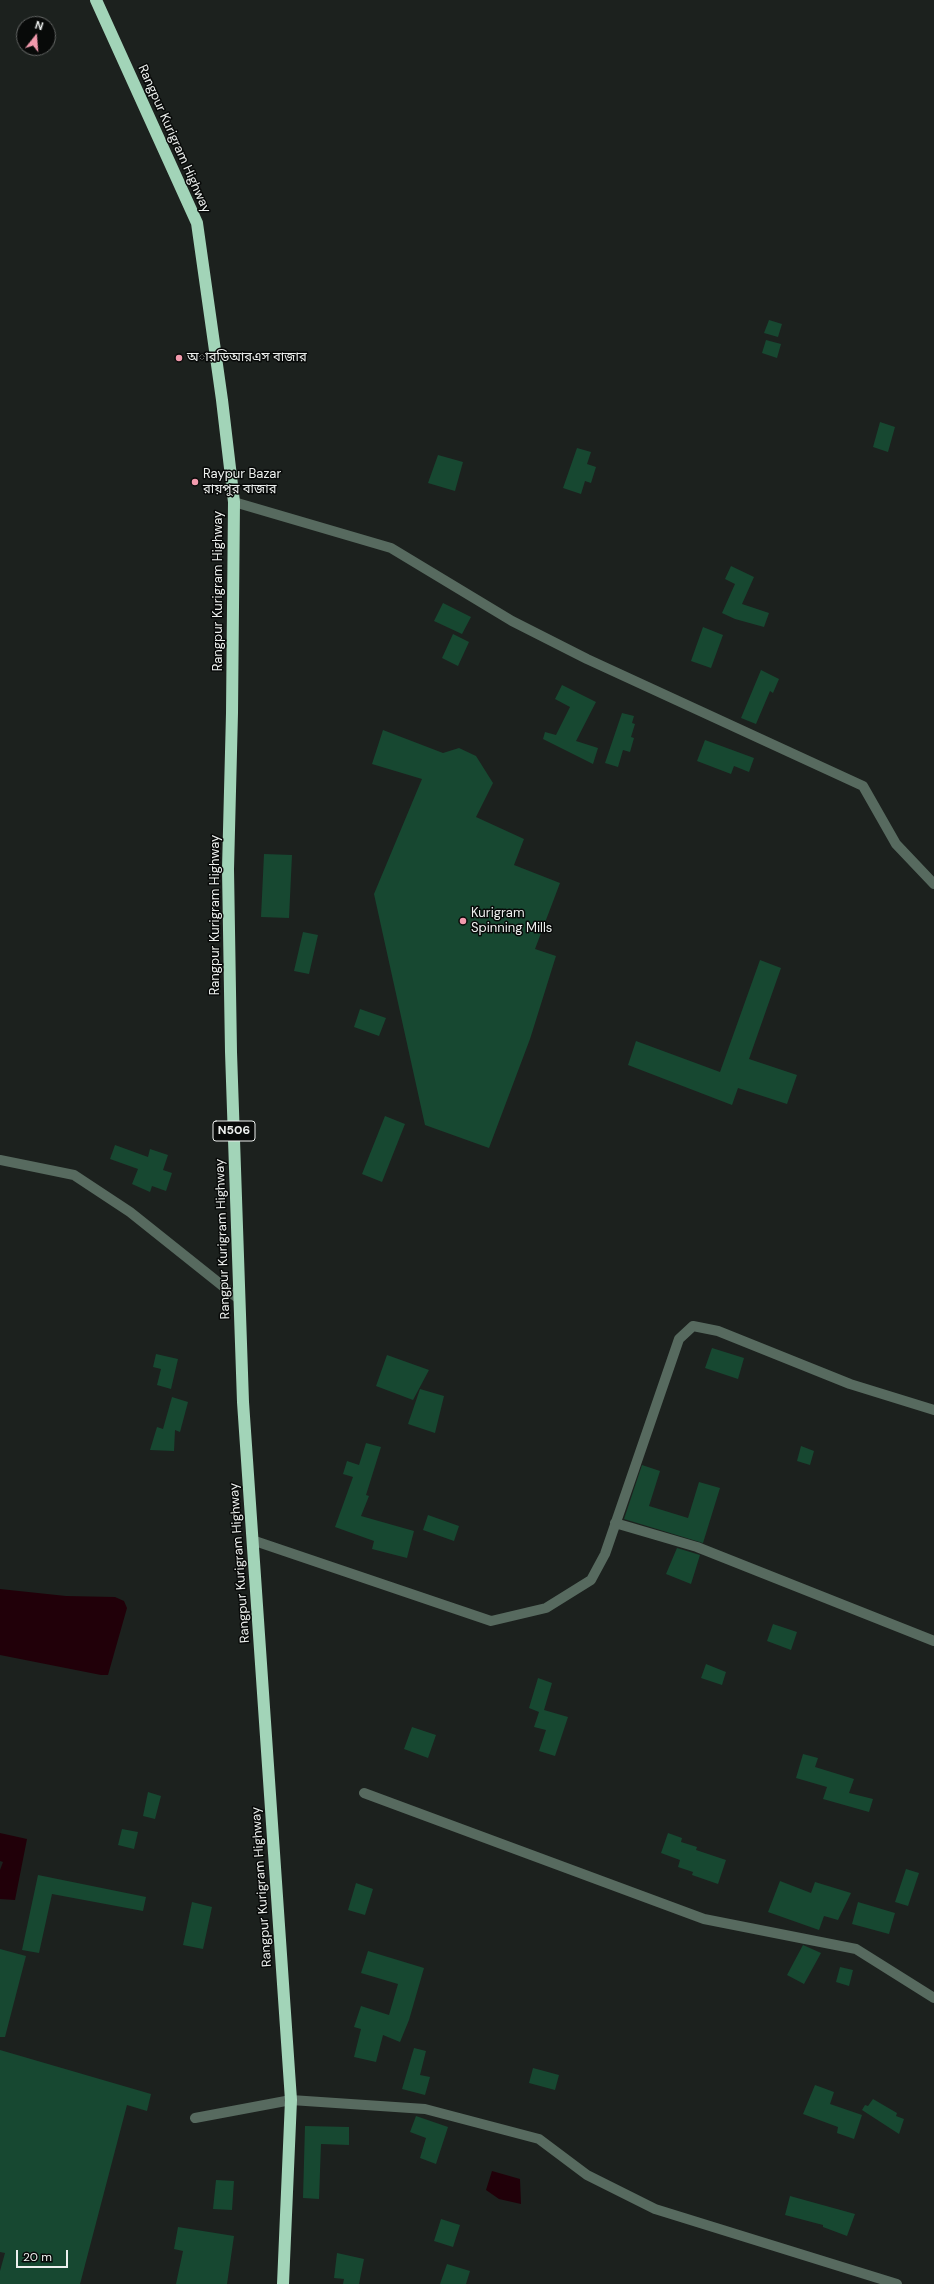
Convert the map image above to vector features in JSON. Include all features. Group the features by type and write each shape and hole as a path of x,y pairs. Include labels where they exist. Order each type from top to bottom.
{"highway":[{"name":"Rangpur Kurigram Highway","path":"96,0 197,223 222,400 234,502 232,713 228,870 231,1052 243,1402 291,2100 283,2284"}],"street":[{"path":"234,502 391,548 512,621 587,659 863,786 896,844 934,884"},
{"path":"0,1160 74,1175 130,1212 239,1299"},
{"path":"252,1540 491,1621 546,1608 591,1580 605,1554 679,1339 693,1326 718,1331 850,1384 934,1410"},
{"path":"615,1523 697,1547 934,1640"},
{"path":"364,1793 704,1919 856,1949 934,1998"},
{"path":"195,2118 291,2100 425,2109 539,2139 587,2175 655,2209 897,2284"}],"shaded area":[{"path":"0,1589 66,1596 115,1597 124,1601 127,1608 108,1675 101,1675 0,1655"},
{"path":"0,1833 27,1839 15,1900 0,1899 0,1870 3,1862 0,1861"},
{"path":"492,2171 520,2179 521,2204 499,2199 486,2190"}],"building":[{"path":"769,320 782,324 778,337 764,333"},
{"path":"766,340 781,344 777,358 762,353"},
{"path":"880,422 895,427 888,452 873,447"},
{"path":"577,448 591,452 587,464 596,467 591,483 585,481 581,494 563,488"},
{"path":"438,455 463,462 455,491 428,483"},
{"path":"731,566 754,577 742,604 769,613 764,627 735,619 722,613 735,584 725,579"},
{"path":"443,603 471,617 462,634 434,621"},
{"path":"703,627 723,635 711,668 691,661"},
{"path":"453,634 469,642 458,666 442,658"},
{"path":"761,670 779,679 773,693 770,691 756,724 741,718"},
{"path":"562,685 596,702 576,741 598,748 593,764 543,739 545,732 556,735 570,707 555,699"},
{"path":"622,713 634,716 632,723 635,724 631,737 634,738 630,752 623,750 618,767 605,763"},
{"name":"Kurigram Spinning Mills","path":"383,730 443,753 459,748 476,756 493,783 476,817 524,839 514,865 560,883 535,949 556,956 530,1039 489,1148 425,1125 374,894 422,779 372,764"},
{"path":"705,740 754,758 749,772 734,766 731,774 697,761"},
{"path":"264,854 292,855 289,918 261,917"},
{"path":"303,932 318,935 309,974 294,971"},
{"path":"760,960 781,968 749,1059 797,1075 787,1104 738,1088 732,1105 628,1065 636,1041 720,1072"},
{"path":"360,1009 386,1018 379,1036 354,1027"},
{"path":"385,1116 405,1124 382,1182 362,1174"},
{"path":"115,1145 148,1157 150,1149 168,1155 163,1170 172,1173 166,1191 152,1186 150,1192 132,1184 138,1169 110,1159"},
{"path":"712,1348 744,1358 738,1379 705,1368"},
{"path":"156,1354 178,1359 171,1389 157,1385 161,1369 153,1367"},
{"path":"387,1355 429,1370 413,1400 376,1386"},
{"path":"420,1389 444,1396 435,1433 408,1424"},
{"path":"172,1397 188,1402 180,1432 175,1430 174,1451 150,1450 157,1427 163,1429"},
{"path":"366,1443 381,1447 366,1495 369,1496 361,1516 414,1531 407,1558 372,1549 374,1541 335,1527 353,1477 343,1474 347,1461 359,1465"},
{"path":"801,1446 814,1451 810,1465 797,1461"},
{"path":"642,1465 660,1471 649,1506 688,1518 699,1482 720,1488 703,1543 624,1519"},
{"path":"428,1515 459,1526 454,1541 423,1530"},
{"path":"677,1548 700,1555 691,1584 666,1574"},
{"path":"773,1624 797,1632 791,1650 767,1641"},
{"path":"706,1664 726,1672 722,1685 701,1678"},
{"path":"538,1678 552,1683 544,1710 568,1717 555,1756 539,1751 546,1730 534,1727 539,1712 529,1708"},
{"path":"412,1727 436,1735 428,1758 404,1749"},
{"path":"803,1754 818,1758 815,1767 854,1779 849,1793 873,1799 869,1812 823,1799 827,1787 796,1778"},
{"path":"148,1792 161,1796 155,1819 143,1816"},
{"path":"122,1829 138,1832 134,1849 118,1845"},
{"path":"668,1833 682,1838 681,1842 697,1847 696,1850 726,1860 718,1884 692,1875 693,1872 678,1867 680,1860 661,1853"},
{"path":"906,1869 919,1873 908,1906 895,1902"},
{"path":"38,1875 146,1897 143,1911 52,1894 39,1953 22,1950"},
{"path":"780,1881 811,1893 815,1882 851,1893 838,1920 824,1916 819,1930 768,1912"},
{"path":"356,1883 373,1889 365,1915 348,1910"},
{"path":"192,1902 212,1907 203,1949 183,1945"},
{"path":"858,1902 895,1913 889,1934 852,1924"},
{"path":"803,1945 821,1953 804,1984 787,1975"},
{"path":"0,1949 26,1956 5,2037 0,2037"},
{"path":"368,1951 424,1968 409,2020 400,2042 383,2035 376,2062 354,2057 361,2029 354,2027 361,2006 389,2015 398,1984 361,1973"},
{"path":"840,1967 853,1970 849,1986 836,1982"},
{"path":"414,2048 426,2051 420,2075 430,2077 425,2095 402,2089"},
{"path":"0,2050 151,2094 147,2111 127,2105 80,2284 0,2284 0,2271 5,2253 0,2252"},
{"path":"533,2068 559,2075 555,2090 529,2083"},
{"path":"815,2085 834,2092 830,2104 862,2115 854,2139 837,2133 838,2127 803,2114"},
{"path":"873,2099 897,2113 896,2116 904,2119 899,2134 862,2110 865,2105 868,2106"},
{"path":"416,2116 448,2127 436,2164 420,2158 426,2138 410,2132"},
{"path":"305,2126 349,2127 349,2145 321,2144 319,2199 303,2198"},
{"path":"216,2180 234,2181 232,2210 213,2209"},
{"path":"790,2196 855,2214 847,2236 823,2227 823,2225 785,2215"},
{"path":"441,2219 460,2225 453,2247 434,2241"},
{"path":"178,2227 234,2236 227,2284 176,2284 183,2251 174,2249"},
{"path":"337,2253 364,2259 359,2284 343,2284 344,2279 334,2278"},
{"path":"447,2264 470,2271 466,2284 440,2284"}],"place":[{"name":"অারডিআরএস বাজার","path":"179,358"},
{"name":"Raypur Bazar রায়পুর বাজার","path":"195,482"},
{"name":"Kurigram Spinning Mills","path":"463,921"}]}
